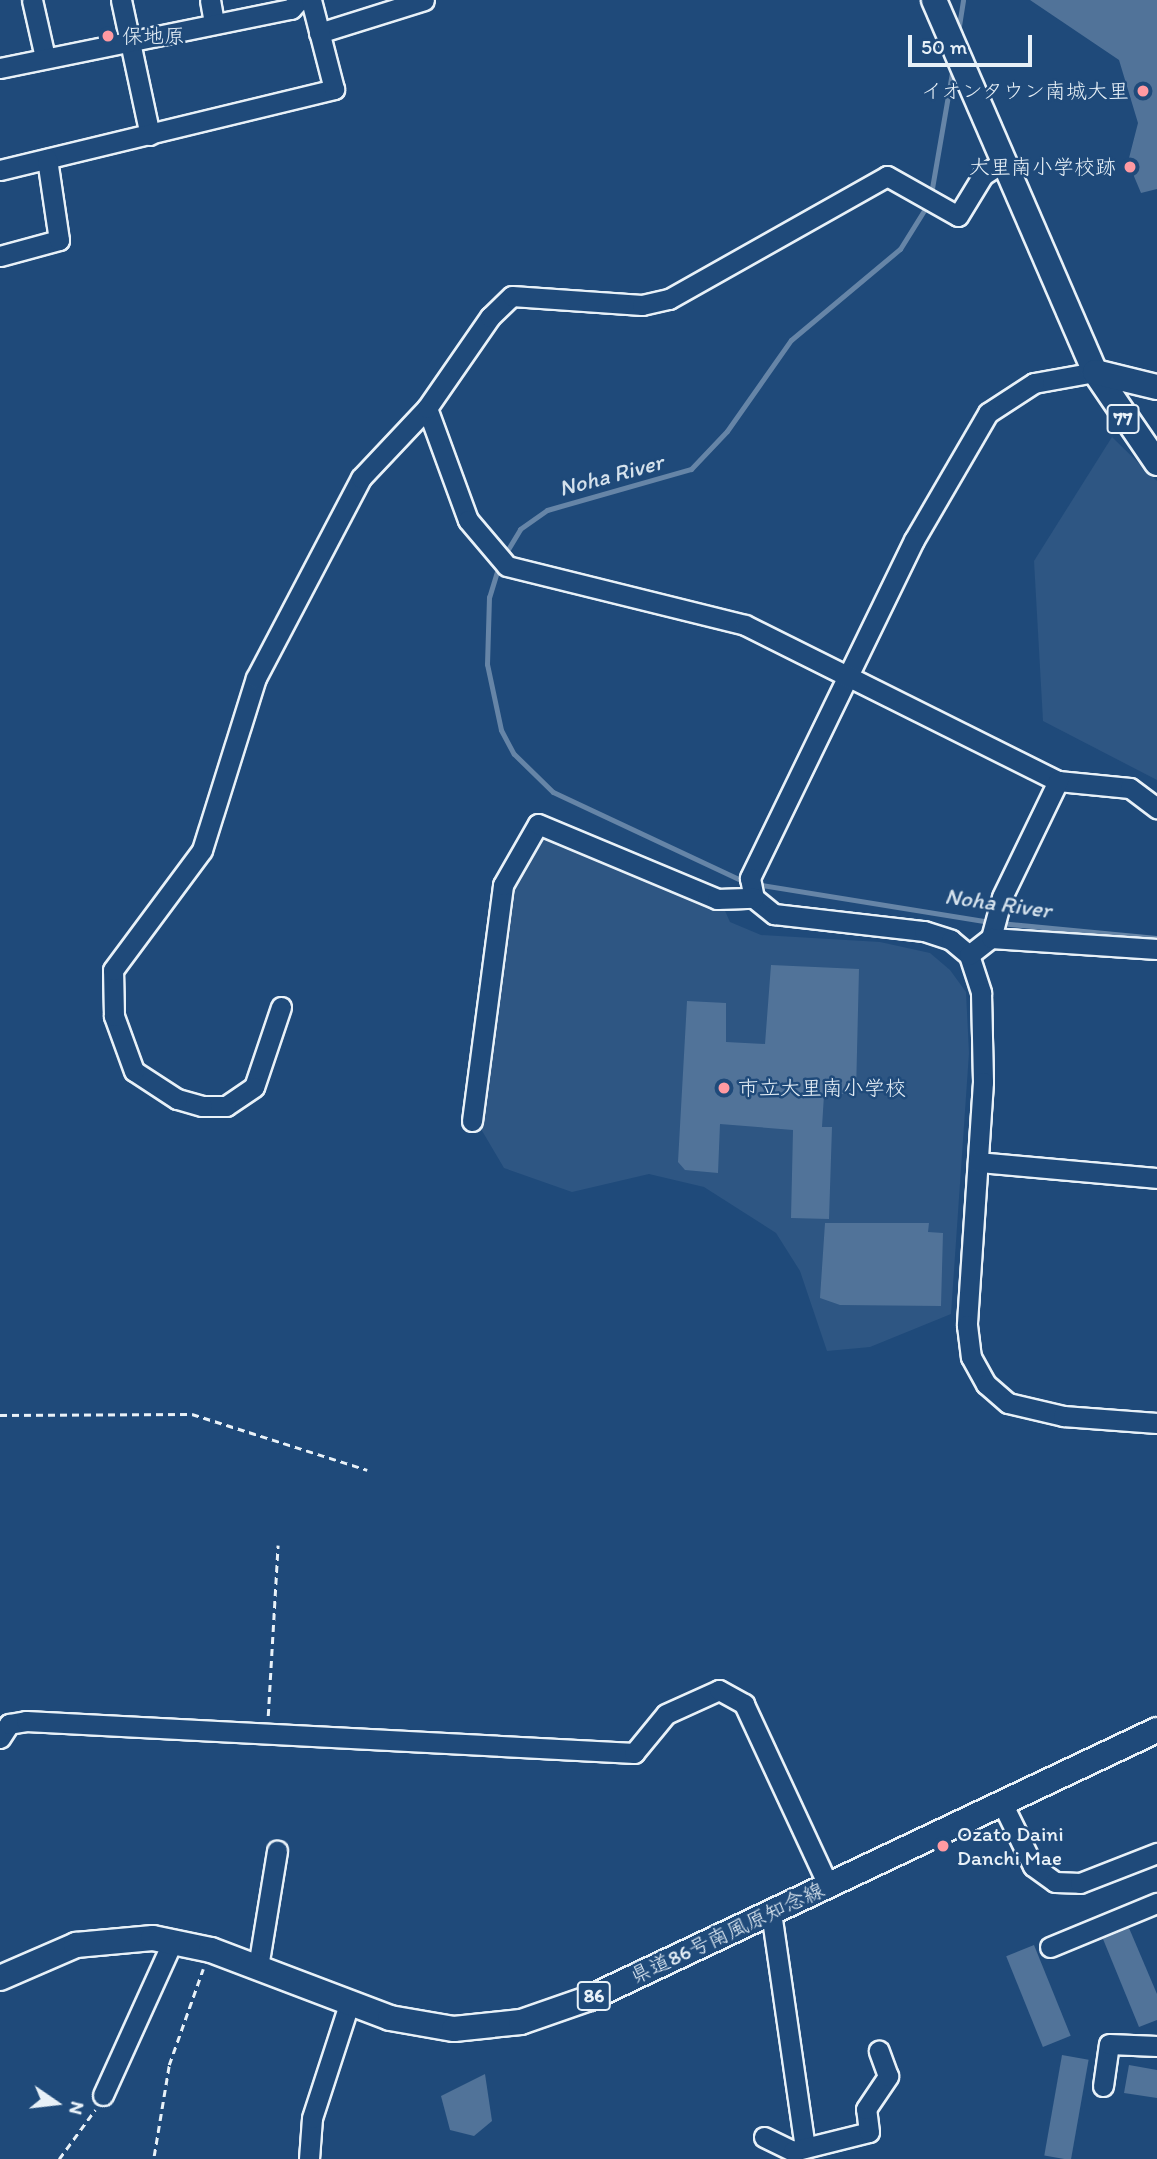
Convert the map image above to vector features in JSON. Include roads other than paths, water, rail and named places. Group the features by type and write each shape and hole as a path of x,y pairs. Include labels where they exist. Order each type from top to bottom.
{"main road":[{"name":"77","path":"934,0 1095,372 1157,463"},
{"name":"77","path":"1095,372 1157,387"},
{"name":"県道86号南風原知念線","path":"2,1971 76,1945 131,1937 173,1941 211,1950 349,2004 442,2028 521,2022 590,1998 1157,1730"}],"street":[{"path":"33,0 45,57"},
{"path":"121,0 150,135"},
{"path":"210,0 214,23"},
{"path":"0,68 129,38 291,9 299,0"},
{"path":"0,170 334,89 310,0"},
{"path":"319,33 424,0"},
{"path":"0,256 60,240 47,159"},
{"path":"281,1007 254,1087 226,1106 202,1106 177,1099 134,1071 114,1016 113,970 202,850 257,678 361,478 426,408 490,317 512,296 655,303 876,178 887,176 958,216 983,175 1003,162"},
{"path":"754,898 755,862 851,674 914,540 988,413 1034,383 1095,372"},
{"path":"426,408 468,520 507,566 746,625 851,674 1058,781 1130,788 1157,808"},
{"path":"969,955 993,932 1002,897 1058,781"},
{"path":"472,1121 503,885 538,824 717,899 754,898 774,914 924,932 951,940 969,955 982,993 978,1162 967,1325 971,1357 986,1384 1007,1403 1063,1416 1157,1423"},
{"path":"993,932 1157,949"},
{"path":"978,1162 1157,1178"},
{"path":"0,1738 9,1724 26,1721 634,1753 685,1700 719,1690 733,1693 828,1885"},
{"path":"1003,1805 1032,1866 1055,1882 1080,1883 1157,1853"},
{"path":"258,1967 277,1851"},
{"path":"1050,1947 1157,1903"},
{"path":"771,1912 805,2148"},
{"path":"103,2095 173,1941"},
{"path":"309,2159 312,2118 349,2004"},
{"path":"1103,2086 1109,2044 1157,2046"},
{"path":"764,2137 784,2149 805,2148 869,2132 866,2109 887,2083 879,2051"}],"waterway":[{"name":"Noha River","path":"958,32 963,0"},
{"name":"Noha River","path":"931,194 953,66"},
{"name":"Noha River","path":"504,556 520,529 547,510 691,469 727,431 791,340 900,249 928,204"},
{"name":"Noha River","path":"499,565 489,597 487,664 501,730 514,754 553,792 745,882"},
{"name":"Noha River","path":"755,884 990,922"},
{"name":"Noha River","path":"1000,923 1157,938"}],"place":[{"name":"保地原","path":"108,36"},
{"name":"イオンタウン南城大里","path":"1143,91"},
{"name":"大里南小学校跡","path":"1130,167"},
{"name":"市立大里南小学校","path":"724,1088"},
{"name":"Ozato Daini Danchi Mae","path":"943,1846"}]}
